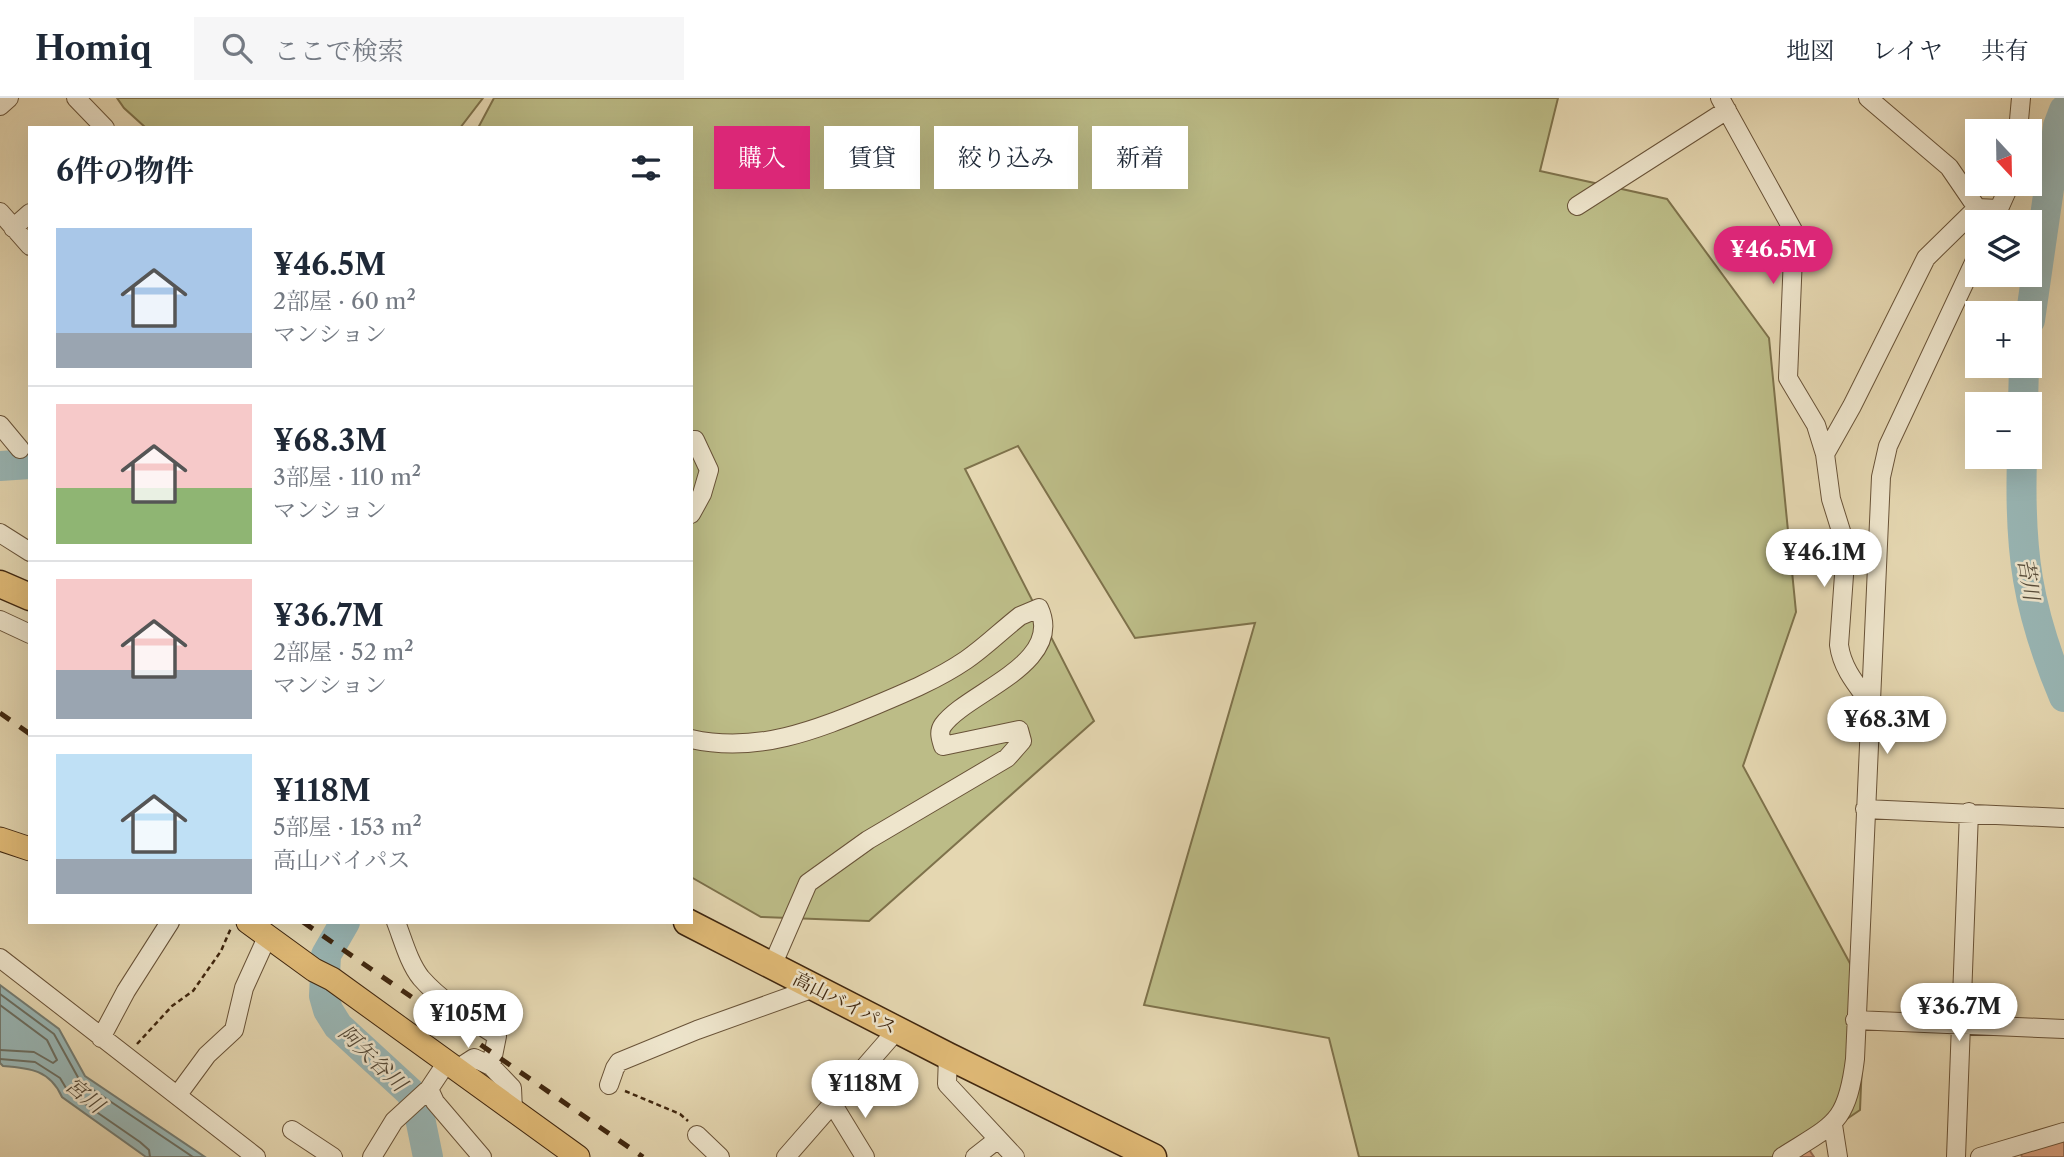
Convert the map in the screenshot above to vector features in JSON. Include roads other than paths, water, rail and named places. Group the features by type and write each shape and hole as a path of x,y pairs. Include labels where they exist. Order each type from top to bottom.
{"highway":[{"path":"0,584 28,596"},
{"name":"高山バイパス","path":"691,924 948,1056 1153,1157"}],"main road":[{"path":"0,839 28,848"},
{"path":"251,924 578,1157"}],"street":[{"path":"0,106 9,98"},
{"path":"76,98 103,126"},
{"path":"1868,98 1949,167 1977,208 1982,210"},
{"path":"2019,119 2021,98"},
{"path":"1577,206 1723,104 1794,232 1788,378 1816,425 1825,454 1831,499 1846,547 1839,645 1841,658 1845,670 1870,703"},
{"path":"1825,454 1926,258 1977,208"},
{"path":"0,212 28,244"},
{"path":"13,228 28,215"},
{"path":"1782,1157 1833,1125 1851,1091 1855,1059 1880,497 1888,446 1965,282"},
{"path":"0,425 20,449"},
{"path":"693,440 709,470 702,494 693,510"},
{"path":"0,533 28,551"},
{"path":"693,739 712,744 773,741 821,729 923,686 967,659 1030,611 1039,608 1044,620 1041,638 1030,656 1002,682 964,707 943,726 940,735 943,746 1019,730 1023,741 1007,758 867,840 807,883 772,966"},
{"path":"0,620 28,634"},
{"path":"1866,809 2064,818"},
{"path":"1956,1157 1969,813"},
{"path":"102,1038 126,991 169,924"},
{"path":"397,924 422,979 460,1012 496,1036 491,1066"},
{"path":"182,1089 207,1055 234,1030 244,988 268,936"},
{"path":"0,958 256,1157"},
{"path":"609,1085 620,1062 697,1030 814,988"},
{"path":"1855,1020 2064,1029"},
{"path":"786,1157 897,1030"},
{"path":"948,1056 947,1084 1015,1157"},
{"path":"372,1157 394,1121 452,1065 474,1058 491,1066 512,1088 513,1110"},
{"path":"426,1092 482,1157"},
{"path":"832,1102 865,1157"},
{"path":"1833,1125 1838,1157"},
{"path":"292,1130 333,1157"},
{"path":"1980,1157 2064,1132"},
{"path":"697,1135 720,1157"},
{"path":"975,1157 998,1139"}],"water":[{"name":"宮川","path":"0,985 59,1029 85,1076 205,1157 146,1157 62,1097 52,1081 45,1076 22,1068 3,1066 0,1063"}],"waterway":[{"name":"苔川","path":"2033,301 2058,126 2064,110"},
{"name":"苔川","path":"2023,392 2024,378"},
{"name":"阿矢谷川","path":"0,466 28,464"},
{"name":"苔川","path":"2022,469 2022,522 2028,579 2041,636 2064,697"},
{"name":"阿矢谷川","path":"344,924 326,955 324,996 328,1010 338,1026 411,1093 419,1113 428,1157"}],"railway":[{"path":"0,713 28,733"},
{"path":"306,924 643,1157"}]}
